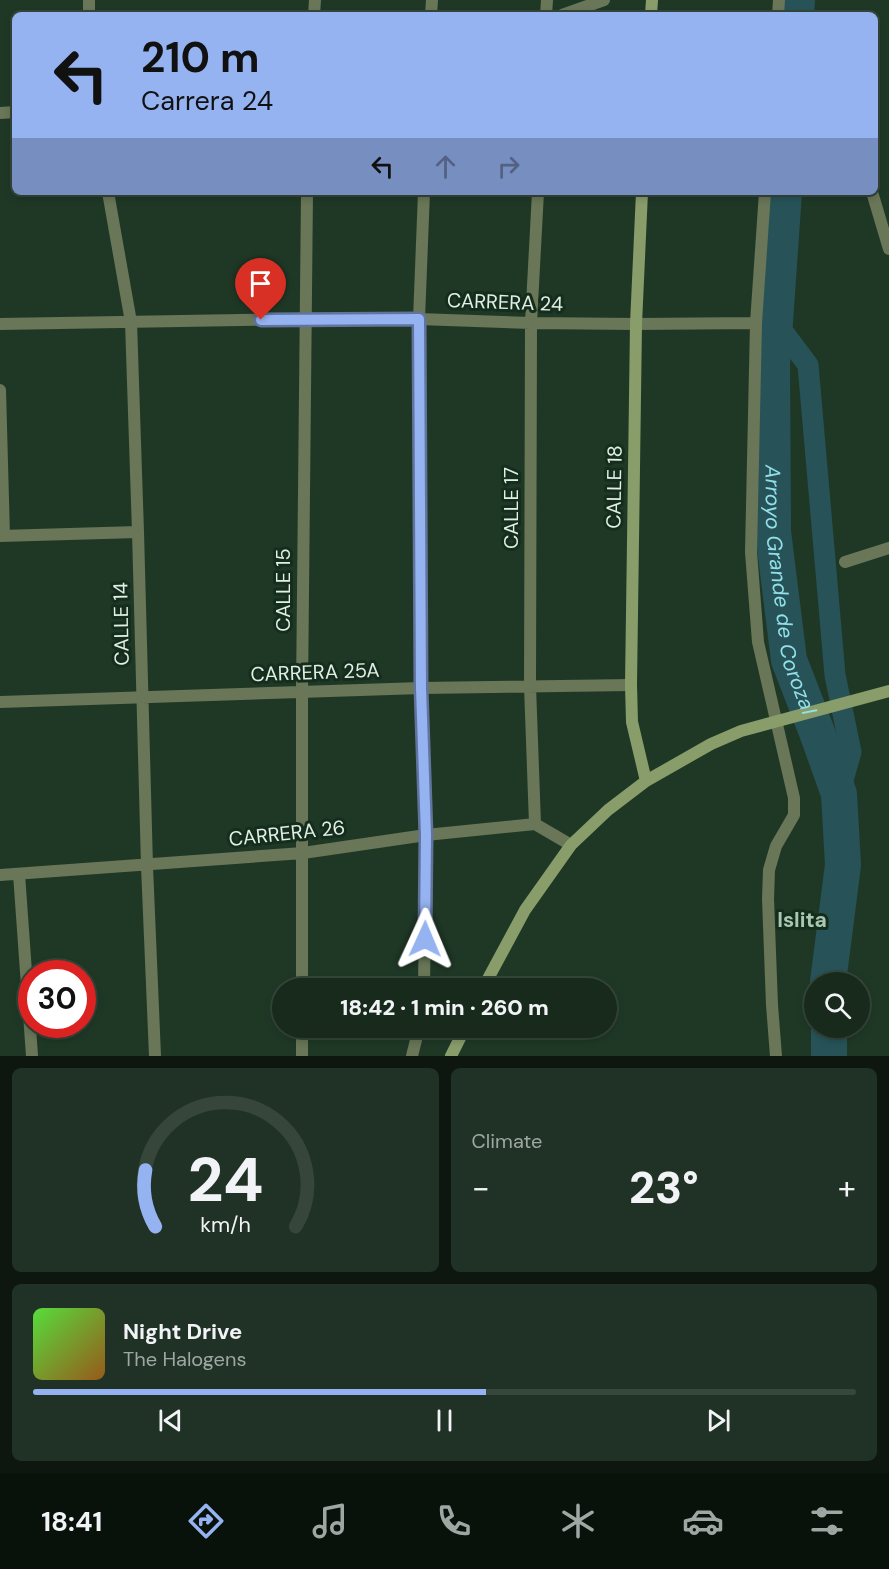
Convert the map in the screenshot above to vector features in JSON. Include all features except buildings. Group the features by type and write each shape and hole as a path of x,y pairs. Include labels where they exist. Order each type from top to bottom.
{"street":[{"path":"570,12 604,0"},
{"name":"CALLE 14","path":"109,195 131,322 155,1056"},
{"name":"CALLE 15","path":"302,978 302,692 308,195"},
{"path":"424,195 419,319 421,688 426,835 424,978"},
{"name":"CALLE 17","path":"535,824 530,686 531,323 538,195"},
{"name":"CALLE 18","path":"642,195 636,324 631,685 632,722 646,781"},
{"path":"765,195 756,323 751,552 758,642 794,798 794,815 776,846 768,870 776,1056"},
{"path":"873,195 889,249"},
{"name":"CARRERA 24","path":"0,324 305,319 636,324 756,323"},
{"path":"0,390 2,536 138,532"},
{"path":"845,562 889,548"},
{"name":"CARRERA 25A","path":"0,702 421,688 631,685"},
{"path":"488,978 525,910 570,845 608,810 646,781 711,744 741,731 889,691"},
{"path":"535,824 570,845"},
{"name":"CARRERA 26","path":"0,875 303,853 426,835 535,824"},
{"path":"19,874 32,1056"},
{"path":"302,1038 302,1056"},
{"path":"412,1056 416,1038"},
{"path":"451,1056 460,1038"}],"waterway":[{"name":"Arroyo Grande de Corozal","path":"796,12 797,0"},
{"name":"Arroyo Grande de Corozal","path":"784,195 772,365 773,532 789,660 839,794 843,865 829,972"},
{"path":"775,321 808,365 835,675 851,752 839,794"},
{"name":"Arroyo Grande de Corozal","path":"829,1038 829,1056"}],"district":[{"name":"Islita","path":"802,920"}],"route":[{"path":"261,320 419,319 421,688 426,835 425,939"}]}
